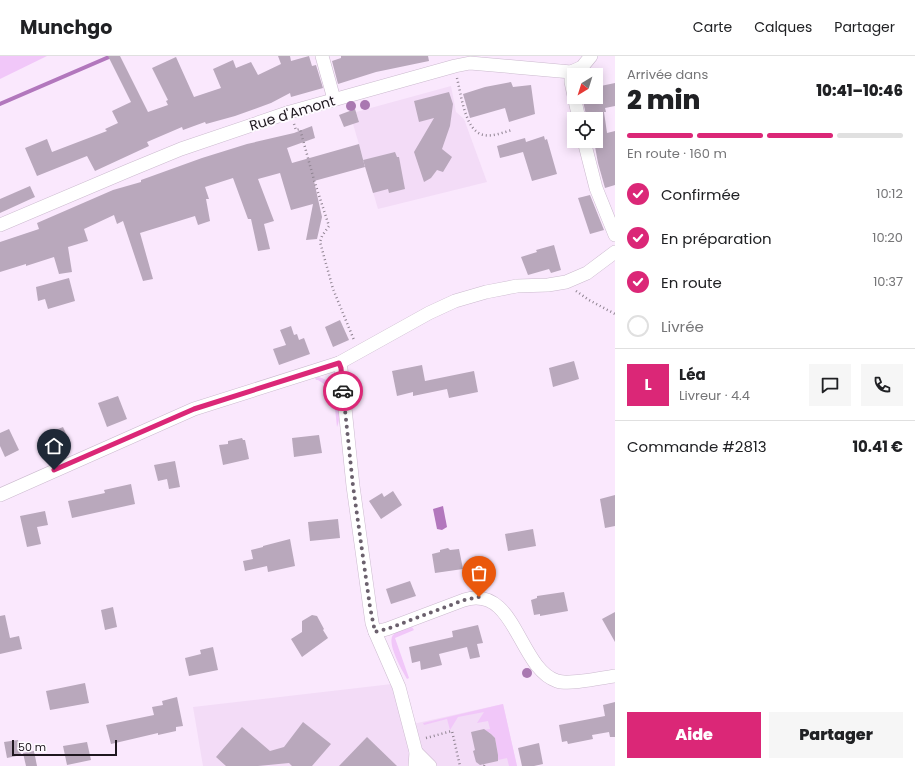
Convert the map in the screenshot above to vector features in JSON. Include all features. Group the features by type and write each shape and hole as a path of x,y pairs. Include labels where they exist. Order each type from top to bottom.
{"street":[{"path":"322,56 334,100"},
{"path":"580,68 591,56"},
{"name":"Rue d'Amont","path":"0,225 181,149 290,112 455,66 471,60 567,72"},
{"path":"586,148 596,188 615,234"},
{"path":"0,495 194,409 339,363 429,313 455,301 486,292 517,286 548,285 566,282 587,274 615,252"},
{"path":"339,363 341,368 353,486 370,607 375,632 399,687 416,752 415,766"},
{"path":"375,632 387,629 464,600 484,598 495,604 505,614 538,665 550,678 564,682 615,676"},
{"path":"416,752 430,766"}],"path":[{"path":"455,66 462,102 468,120 475,130 483,135 490,136 512,130"},
{"path":"290,112 296,130 300,129 329,226 320,242 333,289 356,344"},
{"path":"572,288 589,300 615,314"},
{"path":"423,739 452,731 460,766"}],"shaded area":[{"path":"0,56 47,56 0,79"},
{"path":"451,86 456,112 464,119 487,182 378,209 353,124 359,121 356,112"},
{"path":"318,377 331,384 338,397 340,413 337,427 333,390 316,380 315,378"},
{"path":"443,506 447,527 442,530 437,529 433,509"},
{"path":"412,627 414,630 395,638 409,678 407,679 395,656 392,638 394,634"},
{"path":"392,684 404,726 503,704 517,766 203,766 193,707"},
{"path":"503,704 517,766 509,766 507,758 498,760 496,758 498,755 495,738 489,732 484,733 483,730 490,729 488,721 477,723 484,712 458,717 450,730 447,719 424,725 423,723"}],"building":[{"path":"108,56 120,56 148,112 168,105 166,101 168,100 152,68 176,57 194,97 221,88 213,69 233,60 236,68 251,62 258,75 281,64 278,56 290,56 291,61 309,56 312,66 316,65 323,88 291,97 290,93 271,103 235,116 206,124 205,122 183,130 182,127 147,142 149,146 95,171 87,156 37,176 25,148 47,139 52,152 107,131 105,129 118,123 112,111 131,102"},
{"path":"341,56 428,56 429,61 376,72 338,84 332,61 341,58"},
{"path":"511,82 513,87 531,85 535,114 509,122 505,108 470,118 463,94 485,87"},
{"path":"615,83 615,106 605,108 606,112 604,112 607,133 615,131 615,185 605,188 595,148 603,148 603,112 585,112 584,104 603,104 603,86"},
{"path":"449,92 453,104 450,126 442,149 452,157 443,172 437,170 431,178 424,182 414,152 434,118 419,122 414,101"},
{"path":"355,109 359,122 344,127 339,115"},
{"path":"312,126 315,138 287,148 292,163 359,144 365,167 314,181 322,217 317,239 306,240 313,204 291,210 280,173 258,179 274,221 264,224 270,249 258,251 251,219 248,219 233,178 205,187 209,199 206,199 210,221 198,225 195,216 140,233 153,279 143,281 123,221 117,224 114,215 84,229 88,241 68,247 72,272 59,274 54,257 0,272 0,242 39,229 37,223 113,190 141,182 141,180 202,158 247,144 294,133"},
{"path":"544,136 545,140 547,139 557,174 532,181 523,152 500,158 497,146 525,138 526,142"},
{"path":"395,152 397,157 399,157 405,189 389,193 388,189 373,193 363,160"},
{"path":"30,186 35,197 0,213 0,199"},
{"path":"590,195 604,230 590,234 578,198"},
{"path":"554,245 561,270 551,273 549,269 528,275 521,257 537,252 536,250"},
{"path":"69,278 75,301 48,309 45,299 38,301 36,287"},
{"path":"340,320 349,340 333,347 325,327"},
{"path":"291,326 294,335 297,334 299,340 304,338 310,354 279,365 273,349 286,345 280,330"},
{"path":"574,361 579,379 553,387 549,368"},
{"path":"422,365 425,381 474,371 478,392 449,398 447,389 413,396 413,392 397,396 392,371"},
{"path":"118,396 127,419 107,427 98,403"},
{"path":"63,427 70,442 49,450 43,435"},
{"path":"9,429 19,450 5,457 0,446 0,433"},
{"path":"319,435 322,453 294,457 292,438"},
{"path":"242,438 245,440 249,459 223,465 219,445 228,444 228,441"},
{"path":"175,461 180,487 169,489 167,479 158,481 154,465"},
{"path":"131,484 135,504 72,518 68,501 105,493 104,490"},
{"path":"393,491 402,505 381,519 369,501 382,493 384,497"},
{"path":"615,495 615,526 605,528 600,499"},
{"path":"45,511 48,525 37,527 41,544 27,547 20,516"},
{"path":"338,519 340,538 310,541 308,522"},
{"path":"533,529 536,546 508,551 505,534"},
{"path":"290,539 295,566 268,572 267,566 245,571 243,561 253,559 251,550"},
{"path":"448,548 450,550 459,549 463,569 435,573 432,554"},
{"path":"410,581 416,596 391,604 386,589"},
{"path":"564,592 568,611 540,616 540,614 534,615 531,600 537,598 537,596"},
{"path":"113,607 117,627 105,630 101,610"},
{"path":"615,612 615,642 602,619"},
{"path":"5,615 10,638 19,636 22,649 0,654 0,616"},
{"path":"312,615 317,616 328,638 302,657 291,639 302,632 302,621"},
{"path":"478,625 483,643 477,644 480,657 470,659 467,647 439,654 442,665 421,670 420,661 412,663 409,647 453,637 452,631"},
{"path":"213,647 218,670 189,676 185,658 201,654 200,650"},
{"path":"85,683 89,703 50,710 46,691"},
{"path":"177,697 183,726 176,727 176,731 158,735 158,733 111,744 106,725 154,715 152,707 163,705 162,701"},
{"path":"615,702 615,737 610,737 609,732 592,735 593,739 568,744 567,741 562,742 559,725 605,716 603,705"},
{"path":"303,722 331,744 312,766 292,766 289,763 258,766 226,766 216,757 242,727 270,751 284,747"},
{"path":"484,729 495,738 498,761 480,765 476,762 473,751 475,750 471,732"},
{"path":"367,737 397,766 339,766"},
{"path":"18,740 21,755 7,758 4,742"},
{"path":"87,742 91,760 67,765 63,746"},
{"path":"539,743 543,764 522,766 518,748"},
{"path":"34,751 37,766 26,766 23,753"}],"waterway":[{"path":"0,104 109,57"}],"way so far":[{"path":"343,391 353,486 372,623 375,632 387,629 464,600 479,597"}],"route":[{"path":"54,470 194,409 339,363 341,368 343,391"}]}
